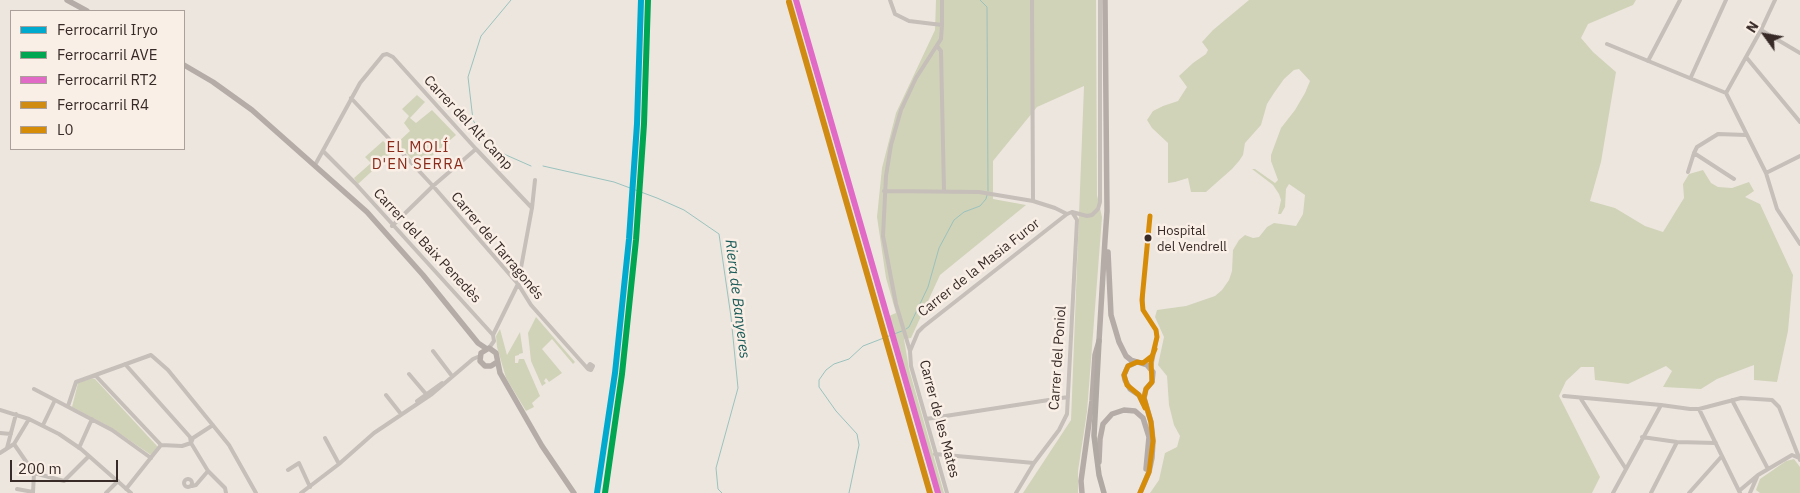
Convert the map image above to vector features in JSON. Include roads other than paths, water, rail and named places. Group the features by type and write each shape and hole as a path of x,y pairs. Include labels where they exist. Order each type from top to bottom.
{"highway":[{"path":"1099,341 1094,436 1099,475 1104,493"}],"main road":[{"path":"67,0 85,10"},
{"path":"1082,493 1082,468 1092,401 1095,355 1099,341 1107,210 1105,0"},
{"path":"185,66 213,82 252,110 366,212 423,275 478,343 481,354 480,361 500,373"},
{"path":"1105,240 1108,251 1111,315 1122,350 1131,360 1140,362 1150,368 1153,377 1150,386 1146,389 1135,391"},
{"path":"478,343 490,346 496,353 500,373 542,446 574,493"},
{"path":"481,354 490,346"},
{"path":"486,366 497,362"},
{"path":"1140,362 1128,366 1124,375 1127,385 1141,398 1149,423 1150,455 1143,486"},
{"path":"1140,493 1149,472 1153,441 1151,422 1144,398 1146,389"},
{"path":"1099,475 1100,439 1104,424 1112,414 1124,410 1135,411 1143,418 1149,437 1145,476"}],"street":[{"path":"890,0 896,14 909,21 942,25"},
{"path":"942,0 941,39 937,46 941,50 944,191"},
{"path":"1032,0 1033,201"},
{"path":"1072,212 1086,216 1092,215 1098,209 1100,202 1100,0"},
{"path":"1648,61 1680,0"},
{"path":"1691,77 1726,0"},
{"path":"1726,93 1761,30 1775,0"},
{"path":"1761,30 1800,53"},
{"path":"1607,44 1726,93 1766,173 1777,209 1800,244"},
{"name":"Carrer de les Mates","path":"937,46 916,78 901,110 891,145 884,191 883,236 896,304 910,351 911,366 947,493"},
{"name":"Carrer del Alt Camp","path":"351,98 382,55 387,54 393,57 532,208"},
{"path":"1746,57 1800,122"},
{"path":"315,165 351,98"},
{"name":"Carrer del Tarragonés","path":"351,98 433,186 518,284 531,305 585,366"},
{"path":"1688,172 1698,147 1718,134 1746,134"},
{"path":"392,226 433,186 476,149"},
{"name":"Carrer del Baix Penedès","path":"323,151 355,183 392,226 493,335"},
{"path":"1694,153 1734,179"},
{"path":"304,156 319,158"},
{"path":"1766,173 1800,156"},
{"path":"319,158 321,171"},
{"path":"490,346 493,335 518,284 532,208 535,180"},
{"path":"884,191 984,193 1033,201 1067,214"},
{"name":"Carrer de la Masia Furor","path":"910,351 918,332 923,327 1072,212"},
{"name":"Carrer del Poniol","path":"1016,493 1034,463 1059,430 1067,414 1077,220 1072,212"},
{"path":"1143,286 1143,310 1156,330 1156,345 1150,368"},
{"path":"433,351 452,376"},
{"path":"401,414 481,354"},
{"path":"68,406 76,382 149,355 152,356 168,370 213,424 234,453 256,493"},
{"path":"1140,362 1152,356"},
{"path":"466,366 478,362 486,366"},
{"path":"125,364 190,437 191,443 208,471 225,488 226,493"},
{"path":"409,374 426,394"},
{"path":"95,375 162,445 182,446 191,443 193,438 213,424"},
{"path":"301,493 339,464 374,433 432,394 452,376"},
{"path":"34,389 112,430 151,458"},
{"path":"386,395 401,414"},
{"path":"1564,396 1699,409 1741,398 1772,400 1778,407 1800,458"},
{"path":"926,420 1068,397"},
{"path":"1581,399 1626,469"},
{"path":"43,425 55,400"},
{"path":"1732,400 1768,468"},
{"path":"1613,493 1661,404"},
{"path":"1699,409 1738,492 1768,468 1792,455 1800,458"},
{"path":"0,410 43,425 79,448 130,493"},
{"path":"7,449 16,414"},
{"path":"0,453 14,444 28,419"},
{"path":"79,448 92,419"},
{"path":"0,433 11,434"},
{"path":"1642,437 1677,442 1716,443"},
{"path":"325,438 339,464"},
{"path":"1651,493 1677,442"},
{"path":"14,444 34,473 33,492 17,489"},
{"path":"126,489 162,445"},
{"path":"935,454 1034,463"},
{"path":"34,473 64,481 89,456"},
{"path":"1689,493 1722,456"},
{"path":"288,470 299,463 310,487"},
{"path":"194,484 208,471"},
{"path":"1751,493 1758,475"},
{"path":"106,493 118,481"}],"waterway":[{"name":"Riera de Banyeres","path":"511,0 481,36 468,77 473,120 488,147 531,166"},
{"path":"980,0 987,7 988,191"},
{"name":"Riera de Banyeres","path":"543,166 614,182 657,198 684,210 719,234 731,317 738,388 716,468 718,489 722,493"},
{"path":"906,329 909,327 928,287 939,248 954,220 964,212 980,206 987,195"},
{"path":"849,493 859,445 857,434 836,411 819,387 819,380 826,370 834,364 849,359 863,346 902,331"}],"rail line":[{"name":"Iryo","path":"597,493 615,373 629,239 637,124 641,0"},
{"name":"AVE","path":"605,493 622,374 636,240 644,124 648,0"},
{"name":"RT2","path":"796,0 938,493"},
{"name":"R4","path":"789,2 930,493"}],"place":[{"name":"Hospital del Vendrell","path":"1148,238"}],"district":[{"name":"EL MOLÍ D'EN SERRA","path":"418,156"}]}
